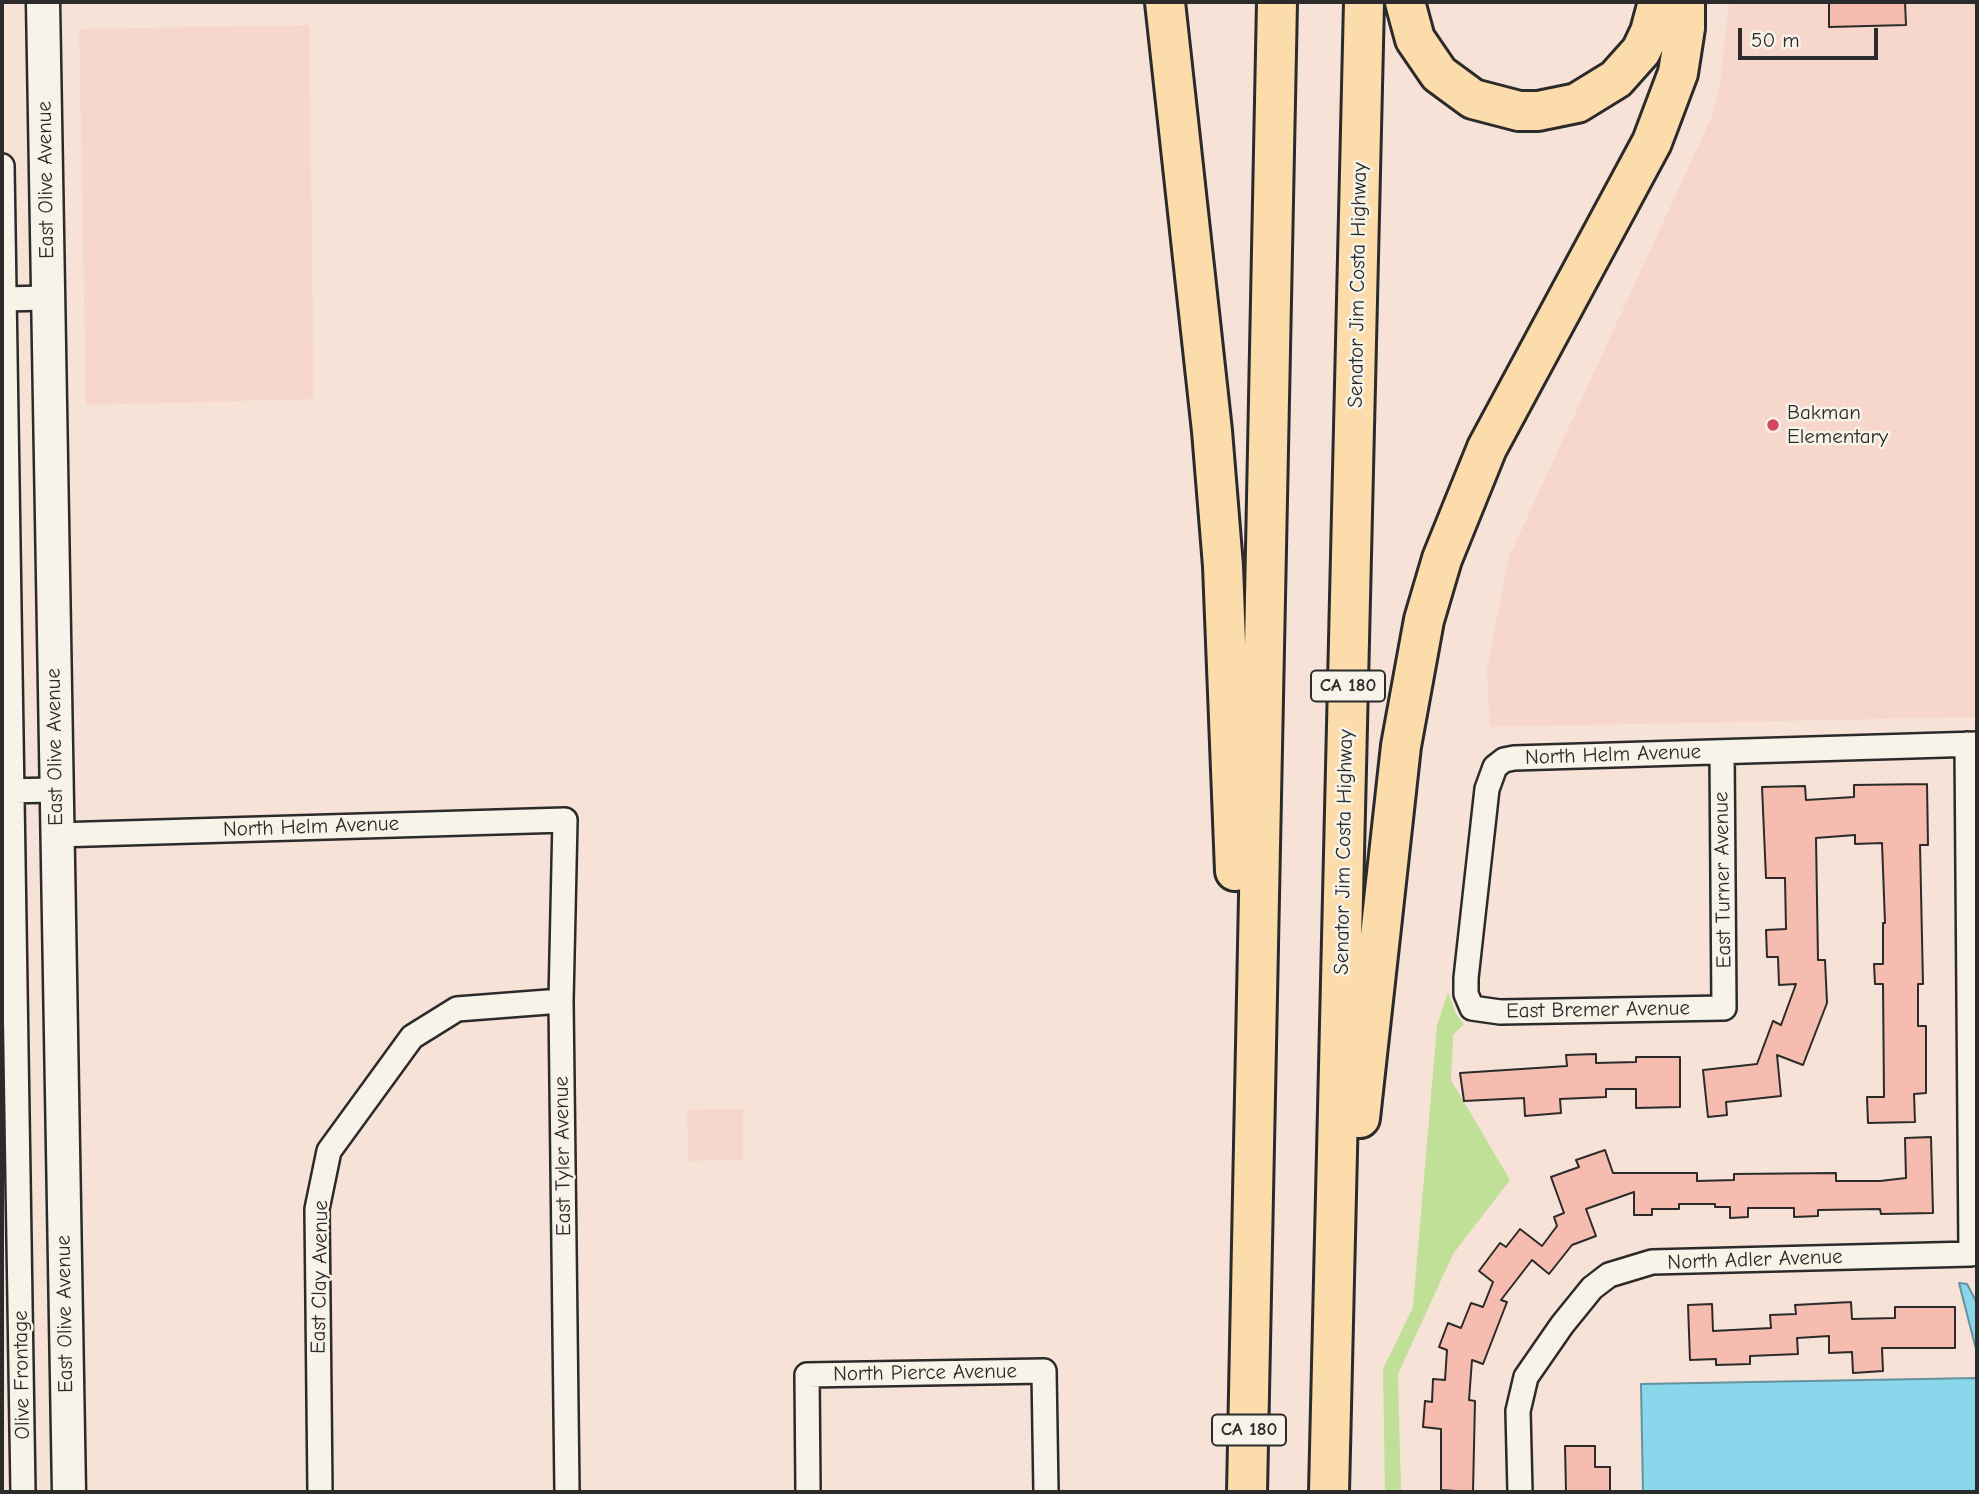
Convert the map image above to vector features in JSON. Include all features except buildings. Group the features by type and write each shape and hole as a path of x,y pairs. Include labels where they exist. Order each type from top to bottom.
{"highway":[{"path":"1165,2 1212,431 1223,565 1250,1367"},
{"name":"CA 180","path":"1247,1492 1277,2"},
{"name":"Senator Jim Costa Highway","path":"1329,1492 1364,2"},
{"path":"1405,2 1415,38 1440,74 1473,99 1519,111 1538,111 1577,103 1616,79 1641,51 1650,32 1658,2"},
{"path":"1332,1370 1401,747 1423,620 1442,559 1487,448 1657,131 1678,72 1685,2"}],"main road":[{"name":"East Olive Avenue","path":"43,2 69,1492"}],"street":[{"name":"Olive Frontage","path":"2,166 7,791 23,1492"},
{"path":"3,299 48,298"},
{"name":"North Helm Avenue","path":"1472,1008 1466,994 1466,978 1487,789 1495,767 1504,760 1972,744"},
{"name":"North Adler Avenue","path":"1520,1492 1521,1393 1534,1362 1592,1288 1609,1275 1652,1262 1971,1254 1972,744"},
{"name":"East Turner Avenue","path":"1722,752 1724,1008"},
{"path":"7,791 55,789"},
{"name":"North Helm Avenue","path":"56,835 565,820"},
{"name":"East Tyler Avenue","path":"565,820 561,1000 567,1492"},
{"name":"East Clay Avenue","path":"320,1492 317,1209 329,1151 412,1037 457,1009 561,1000"},
{"name":"East Bremer Avenue","path":"1472,1008 1500,1012 1724,1008"},
{"name":"North Pierce Avenue","path":"808,1492 807,1374 1044,1371 1045,1492"}],"shaded area":[{"name":"Bakman Elementary","path":"1729,2 1977,2 1977,717 1490,727 1487,669 1509,557 1712,116 1720,83"},
{"path":"309,25 314,399 86,405 79,29"},
{"path":"743,1109 743,1160 688,1161 687,1110"}],"green space":[{"path":"1448,992 1456,1014 1464,1024 1453,1035 1451,1080 1510,1180 1453,1254 1398,1374 1401,1492 1385,1492 1383,1369 1413,1307 1437,1026"}],"water":[{"path":"1959,1283 1967,1284 1977,1303 1977,1353"},
{"path":"1977,1378 1977,1492 1643,1492 1641,1384"}],"place":[{"name":"Bakman Elementary","path":"1773,425"}]}
